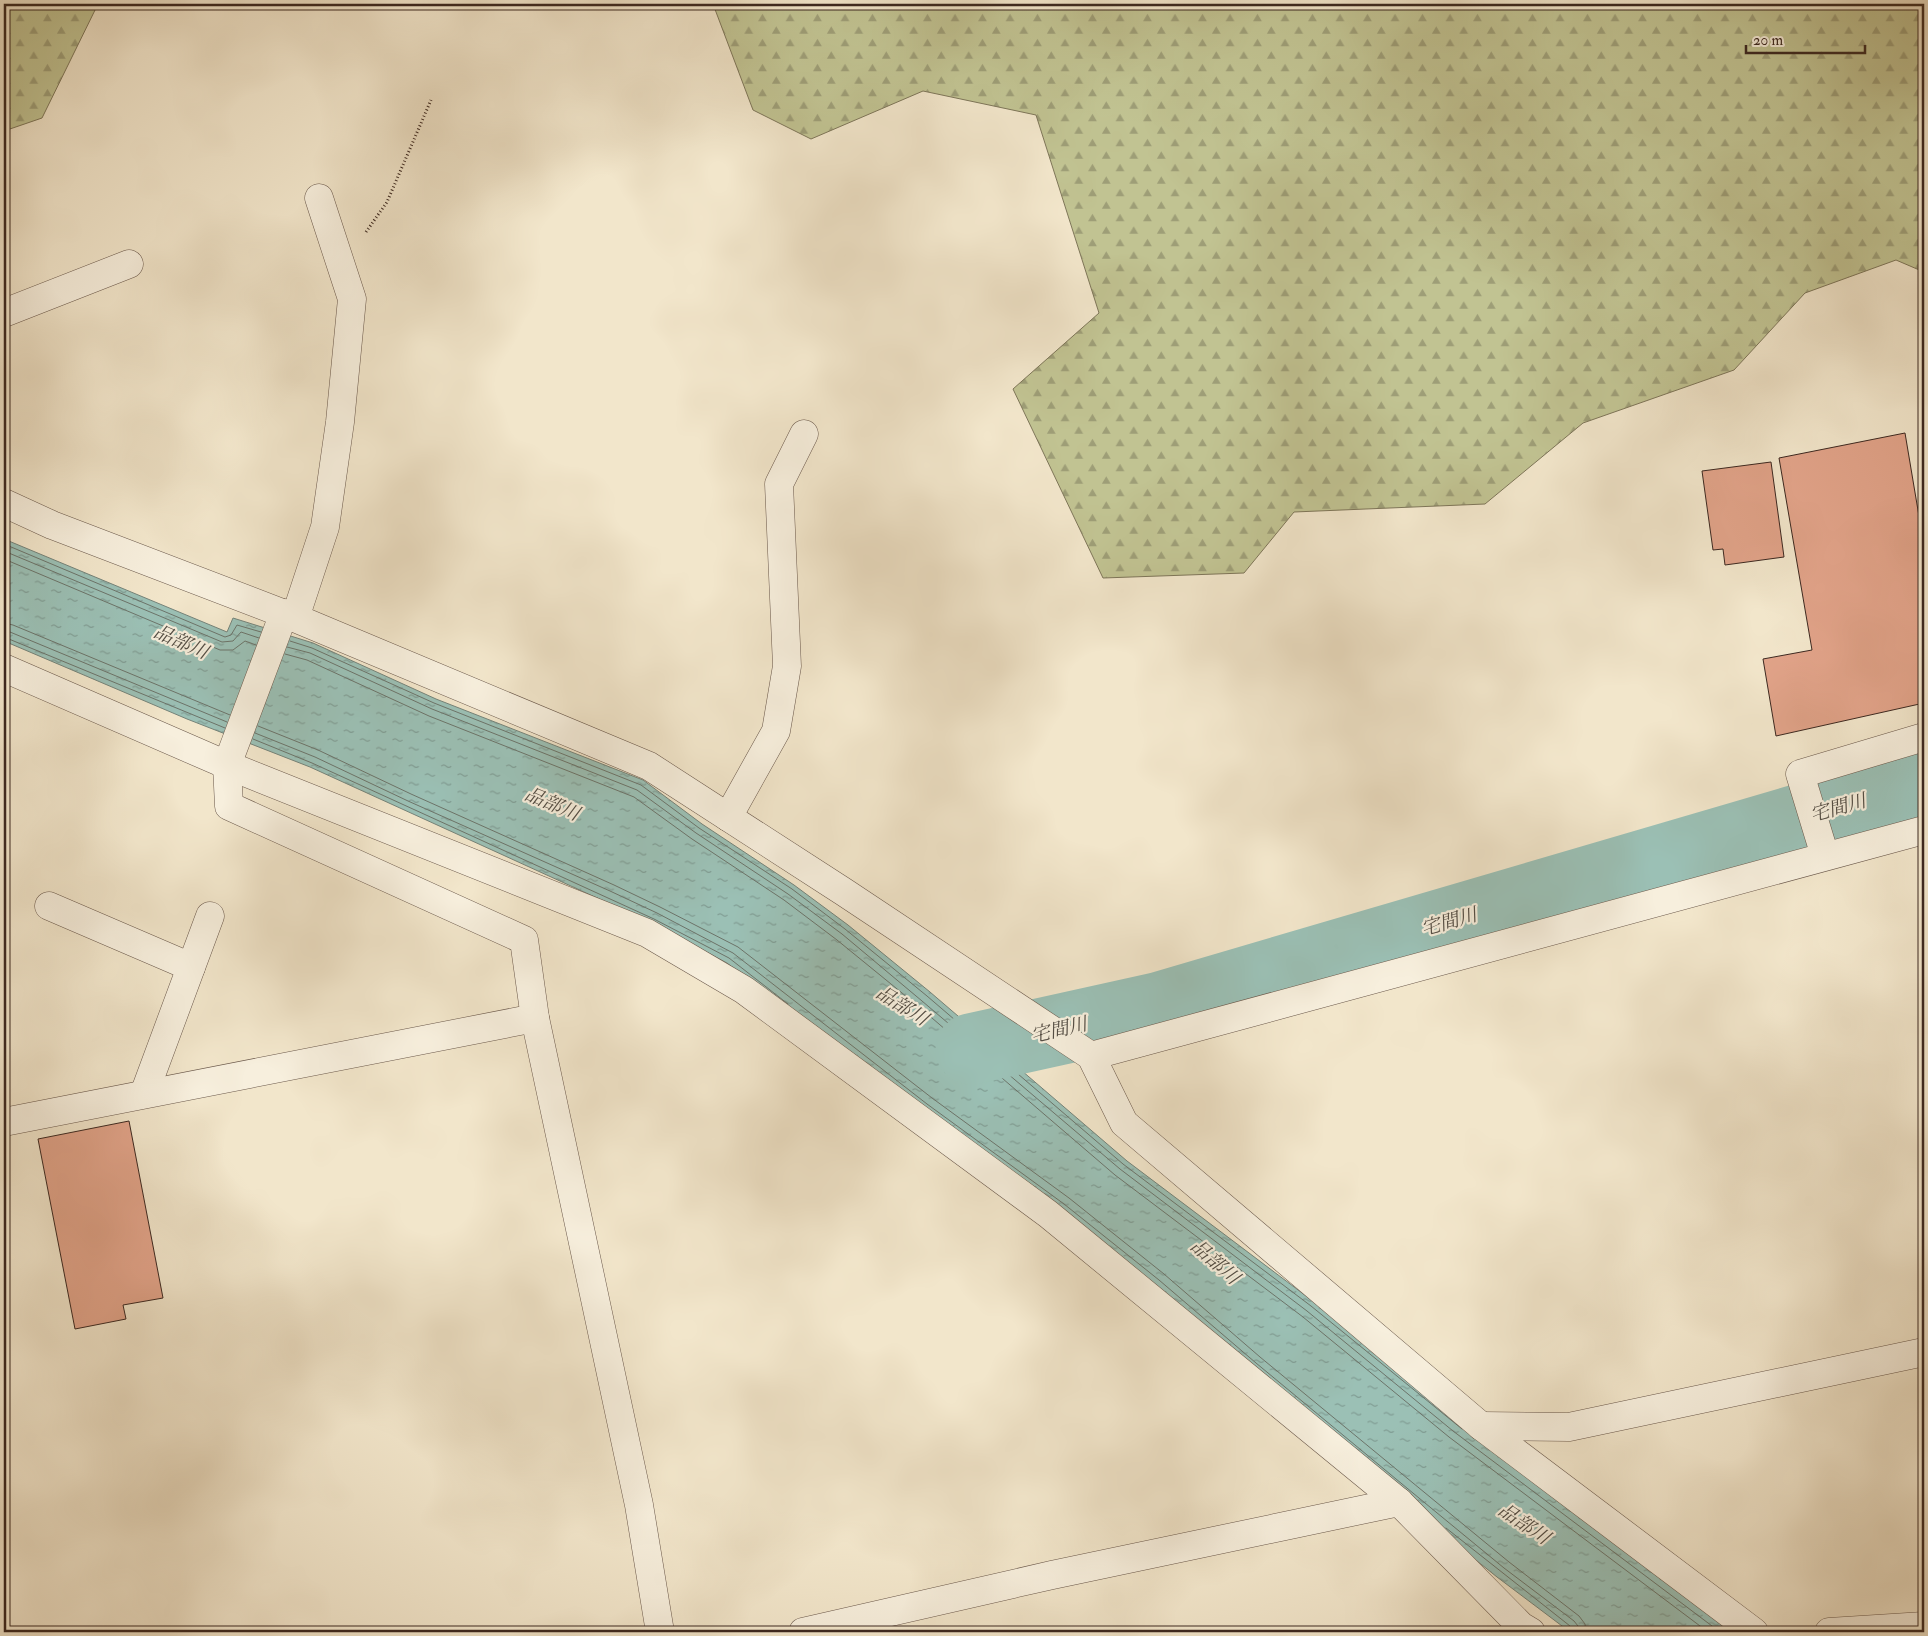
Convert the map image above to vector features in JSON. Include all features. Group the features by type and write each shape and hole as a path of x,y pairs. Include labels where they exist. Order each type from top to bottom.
{"street":[{"path":"319,198 352,299 339,432 326,527 236,739 227,765 230,806 524,940 535,1018 639,1505 660,1632"},
{"path":"4,313 129,264"},
{"path":"728,817 776,731 787,666 779,484 804,434"},
{"path":"4,503 52,526 285,622 649,766 1090,1055 1124,1122 1481,1426 1754,1632"},
{"path":"4,668 227,765 647,933 744,990 1048,1214 1399,1502 1524,1630"},
{"path":"1825,856 1800,774 1924,737"},
{"path":"1090,1055 1924,830"},
{"path":"50,906 191,967"},
{"path":"144,1094 210,916"},
{"path":"4,1122 535,1018"},
{"path":"1481,1426 1569,1427 1924,1352"},
{"path":"803,1632 1052,1575 1399,1502"},
{"path":"1830,1632 1924,1626"}],"path":[{"path":"342,268 386,202 431,100"}],"green space":[{"path":"4,4 98,4 42,118 4,131"},
{"path":"713,4 1924,4 1924,272 1896,260 1805,293 1734,370 1583,423 1485,504 1294,512 1244,573 1103,578 1013,389 1099,313 1036,115 923,91 811,139 753,110"}],"water":[{"name":"品部川","path":"4,539 227,632 233,618 313,643 436,699 643,780 702,824 794,885 848,925 930,992 1127,1161 1314,1302 1739,1632 1570,1632 1497,1577 838,1048 727,963 652,923 310,767 187,719 4,641"}],"building":[{"path":"1905,433 1924,546 1924,703 1776,736 1763,659 1812,650 1779,458"},
{"path":"1771,462 1784,557 1725,565 1723,549 1713,550 1702,471"},
{"path":"129,1121 163,1298 123,1305 126,1319 75,1329 38,1139"}],"waterway":[{"name":"宅間川","path":"971,1049 1157,1008 1924,783"}]}
